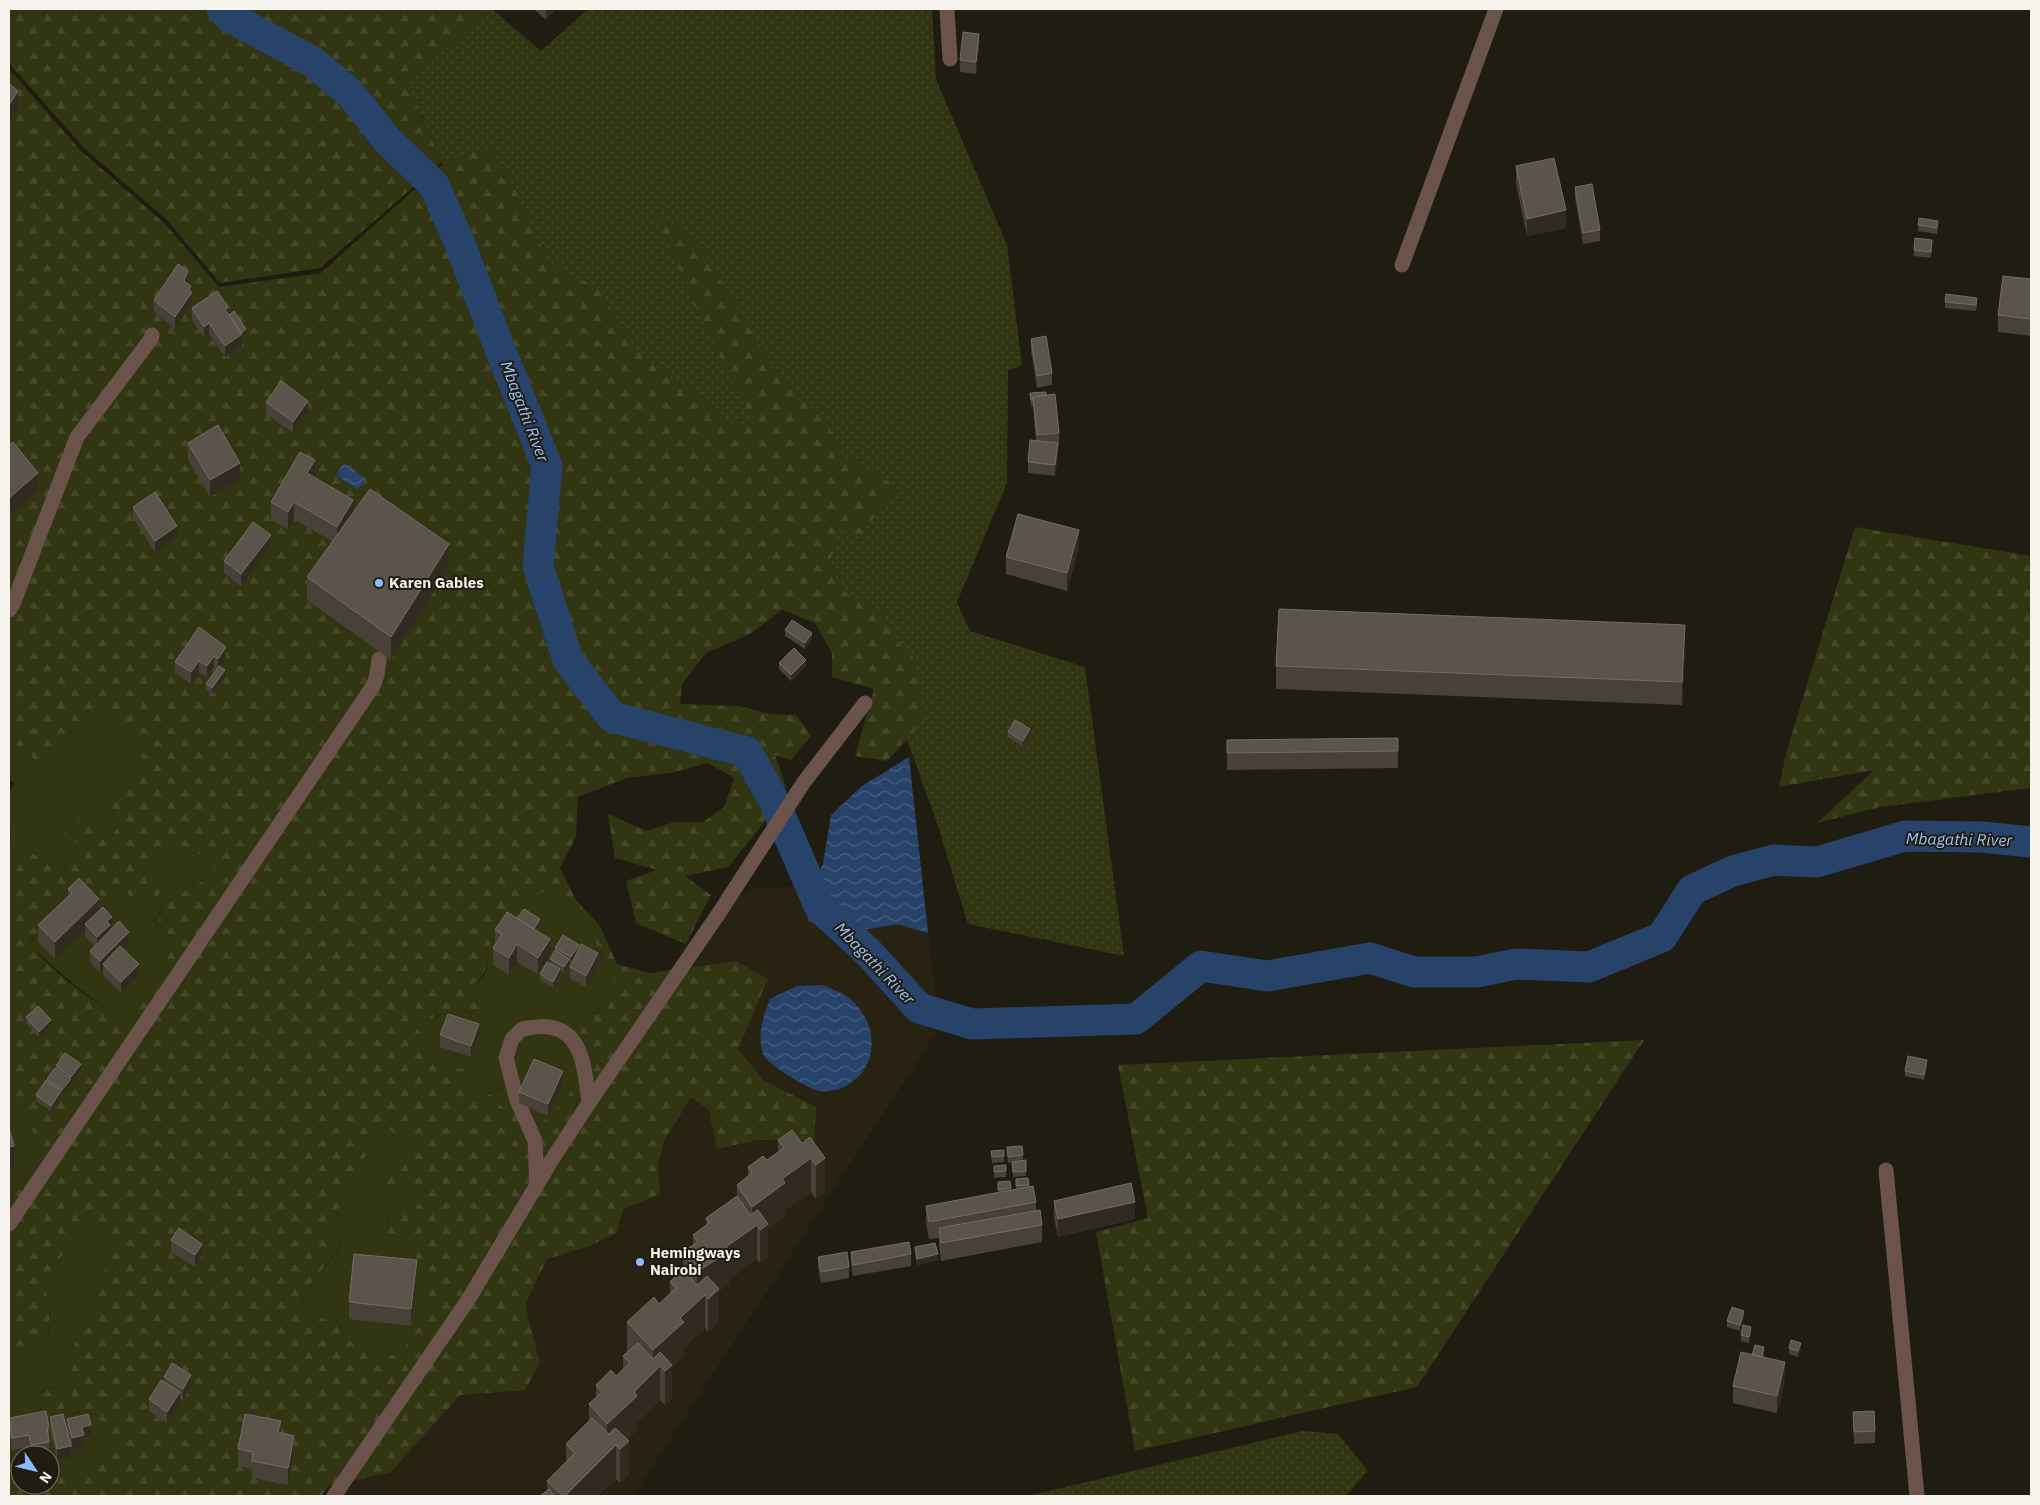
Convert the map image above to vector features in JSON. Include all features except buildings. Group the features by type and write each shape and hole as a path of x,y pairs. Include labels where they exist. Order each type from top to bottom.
{"street":[{"path":"947,9 950,59"},
{"path":"1402,265 1496,9"},
{"path":"9,610 13,604 77,437 151,339 152,335"},
{"path":"9,1224 369,692 377,675 378,659"},
{"path":"334,1496 468,1300 537,1185 589,1104 804,782 865,702"},
{"path":"537,1185 535,1141 518,1100 506,1058 512,1039 522,1029 550,1026 571,1037 583,1057 589,1104"},
{"path":"1886,1170 1917,1496"}],"shaded area":[{"name":"Hemingways Nairobi","path":"909,757 939,1028 633,1496 342,1496 732,899 753,888 812,886 823,864 831,815 862,786"}],"green space":[{"path":"9,9 492,9 406,82 442,162 320,268 220,283 168,221 84,148 9,63"},
{"path":"492,9 541,51 588,9 932,9 936,79 1007,245 1022,365 1008,371 1007,483 957,602 970,631 1085,667 1124,956 968,924 937,823 905,734 882,646 504,299 406,82"},
{"path":"9,69 80,150 164,223 219,287 321,273 441,166 456,155 490,148 508,174 549,264 601,289 621,330 644,358 692,390 728,421 757,431 692,300 656,214 695,237 778,375 820,411 843,456 898,487 860,535 839,531 831,557 838,588 883,611 897,639 914,659 925,719 887,761 855,756 874,689 832,677 832,653 815,623 782,610 750,634 706,653 682,684 680,704 739,706 770,714 796,715 811,736 791,760 775,755 786,787 759,829 728,867 685,876 711,895 686,944 636,923 626,881 657,870 615,858 608,814 647,831 674,822 703,822 724,807 734,778 708,763 670,773 627,778 578,797 576,837 560,868 576,900 600,926 617,964 649,973 736,961 768,979 738,1049 763,1080 816,1107 814,1140 757,1140 717,1149 709,1110 691,1097 664,1141 658,1166 660,1194 623,1209 617,1233 589,1246 547,1259 525,1305 540,1363 525,1390 460,1395 391,1472 329,1486 321,1496 9,1496 9,1460 10,1495 60,1495 60,1463 92,1415 38,1409 39,1393 73,1381 67,1357 86,1324 92,1226 74,1240 44,1280 50,1306 48,1338 9,1369 9,1200 44,1151 9,1093 9,876 32,853 58,870 60,841 66,825 92,813 110,836 119,826 109,799 141,759 99,709 34,765 9,752","holes":["182,848 206,857 217,872 164,903 156,927 161,949 161,978 145,991 131,1024 90,998 64,978 29,943 59,907 92,892 107,899 122,890 138,903 155,903","589,931 615,985 605,1010 571,1021 574,1080 565,1102 505,1086 477,1101 466,1069 415,1026 448,1012 464,1011 482,1016 480,1000 463,990 476,982 484,974 487,948","386,1127 370,1186 394,1191 421,1187 388,1211 387,1232 412,1243 419,1270 344,1336 337,1320 308,1316 302,1295 343,1243 330,1231 355,1171"]},
{"path":"1855,527 2031,556 2031,788 1880,807 1817,823 1874,770 1779,787 1787,750"},
{"path":"99,709 134,736 142,759 109,799 119,826 110,836 92,813 66,825 60,841 77,842 84,855 58,870 32,853 9,876 9,791 15,784 9,779 9,743 10,752 29,743 34,764"},
{"path":"182,848 206,857 217,872 164,903 156,927 161,949 162,978 145,991 131,1025 78,987 29,944 59,907 92,892 107,899 122,890 138,903 155,903 167,879 151,874 157,849"},
{"path":"547,889 589,931 615,985 605,1010 571,1021 591,1053 565,1102 538,1125 499,1105 504,1086 477,1101 466,1069 445,1066 415,1026 448,1012 464,1011 482,1016 480,1000 463,990 482,979 487,969 487,948 510,916"},
{"path":"1644,1040 1417,1387 1135,1451 1096,1232 1148,1218 1118,1065"},
{"path":"9,1093 44,1151 9,1200"},
{"path":"385,1127 414,1146 371,1186 394,1191 421,1186 429,1202 388,1211 387,1232 412,1243 419,1270 430,1297 410,1342 381,1363 344,1336 337,1320 308,1316 302,1295 343,1244 330,1231 355,1171"},
{"path":"92,1226 105,1231 108,1261 86,1324 67,1357 73,1381 39,1393 38,1408 92,1415 114,1428 94,1471 60,1474 60,1445 10,1445 9,1460 9,1369 48,1338 50,1306 44,1280 74,1240"},
{"path":"1303,1431 1338,1434 1368,1471 1346,1496 1027,1496"}],"water":[{"path":"344,463 365,478 364,484 357,489 336,475"},
{"path":"909,757 928,933 897,924 841,934 808,921 812,886 823,864 831,815 862,786"},
{"path":"824,985 845,995 859,1007 866,1019 872,1045 864,1070 855,1080 842,1088 830,1091 814,1089 779,1070 763,1054 761,1046 763,1019 770,999 797,986"}],"waterway":[{"name":"Mbagathi River","path":"222,9 228,16 313,62 350,93 387,140 434,185 460,244 547,466 538,566 568,660 612,717 747,752 774,801 820,908 867,951 919,1008 972,1024 1136,1019 1201,966 1267,976 1370,958 1414,972 1477,972 1516,964 1589,967 1662,937 1692,890 1733,871 1774,860 1817,862 1905,836 1982,837 2031,842"}],"place":[{"name":"Karen Gables","path":"379,583"},
{"name":"Hemingways Nairobi","path":"640,1262"}]}
